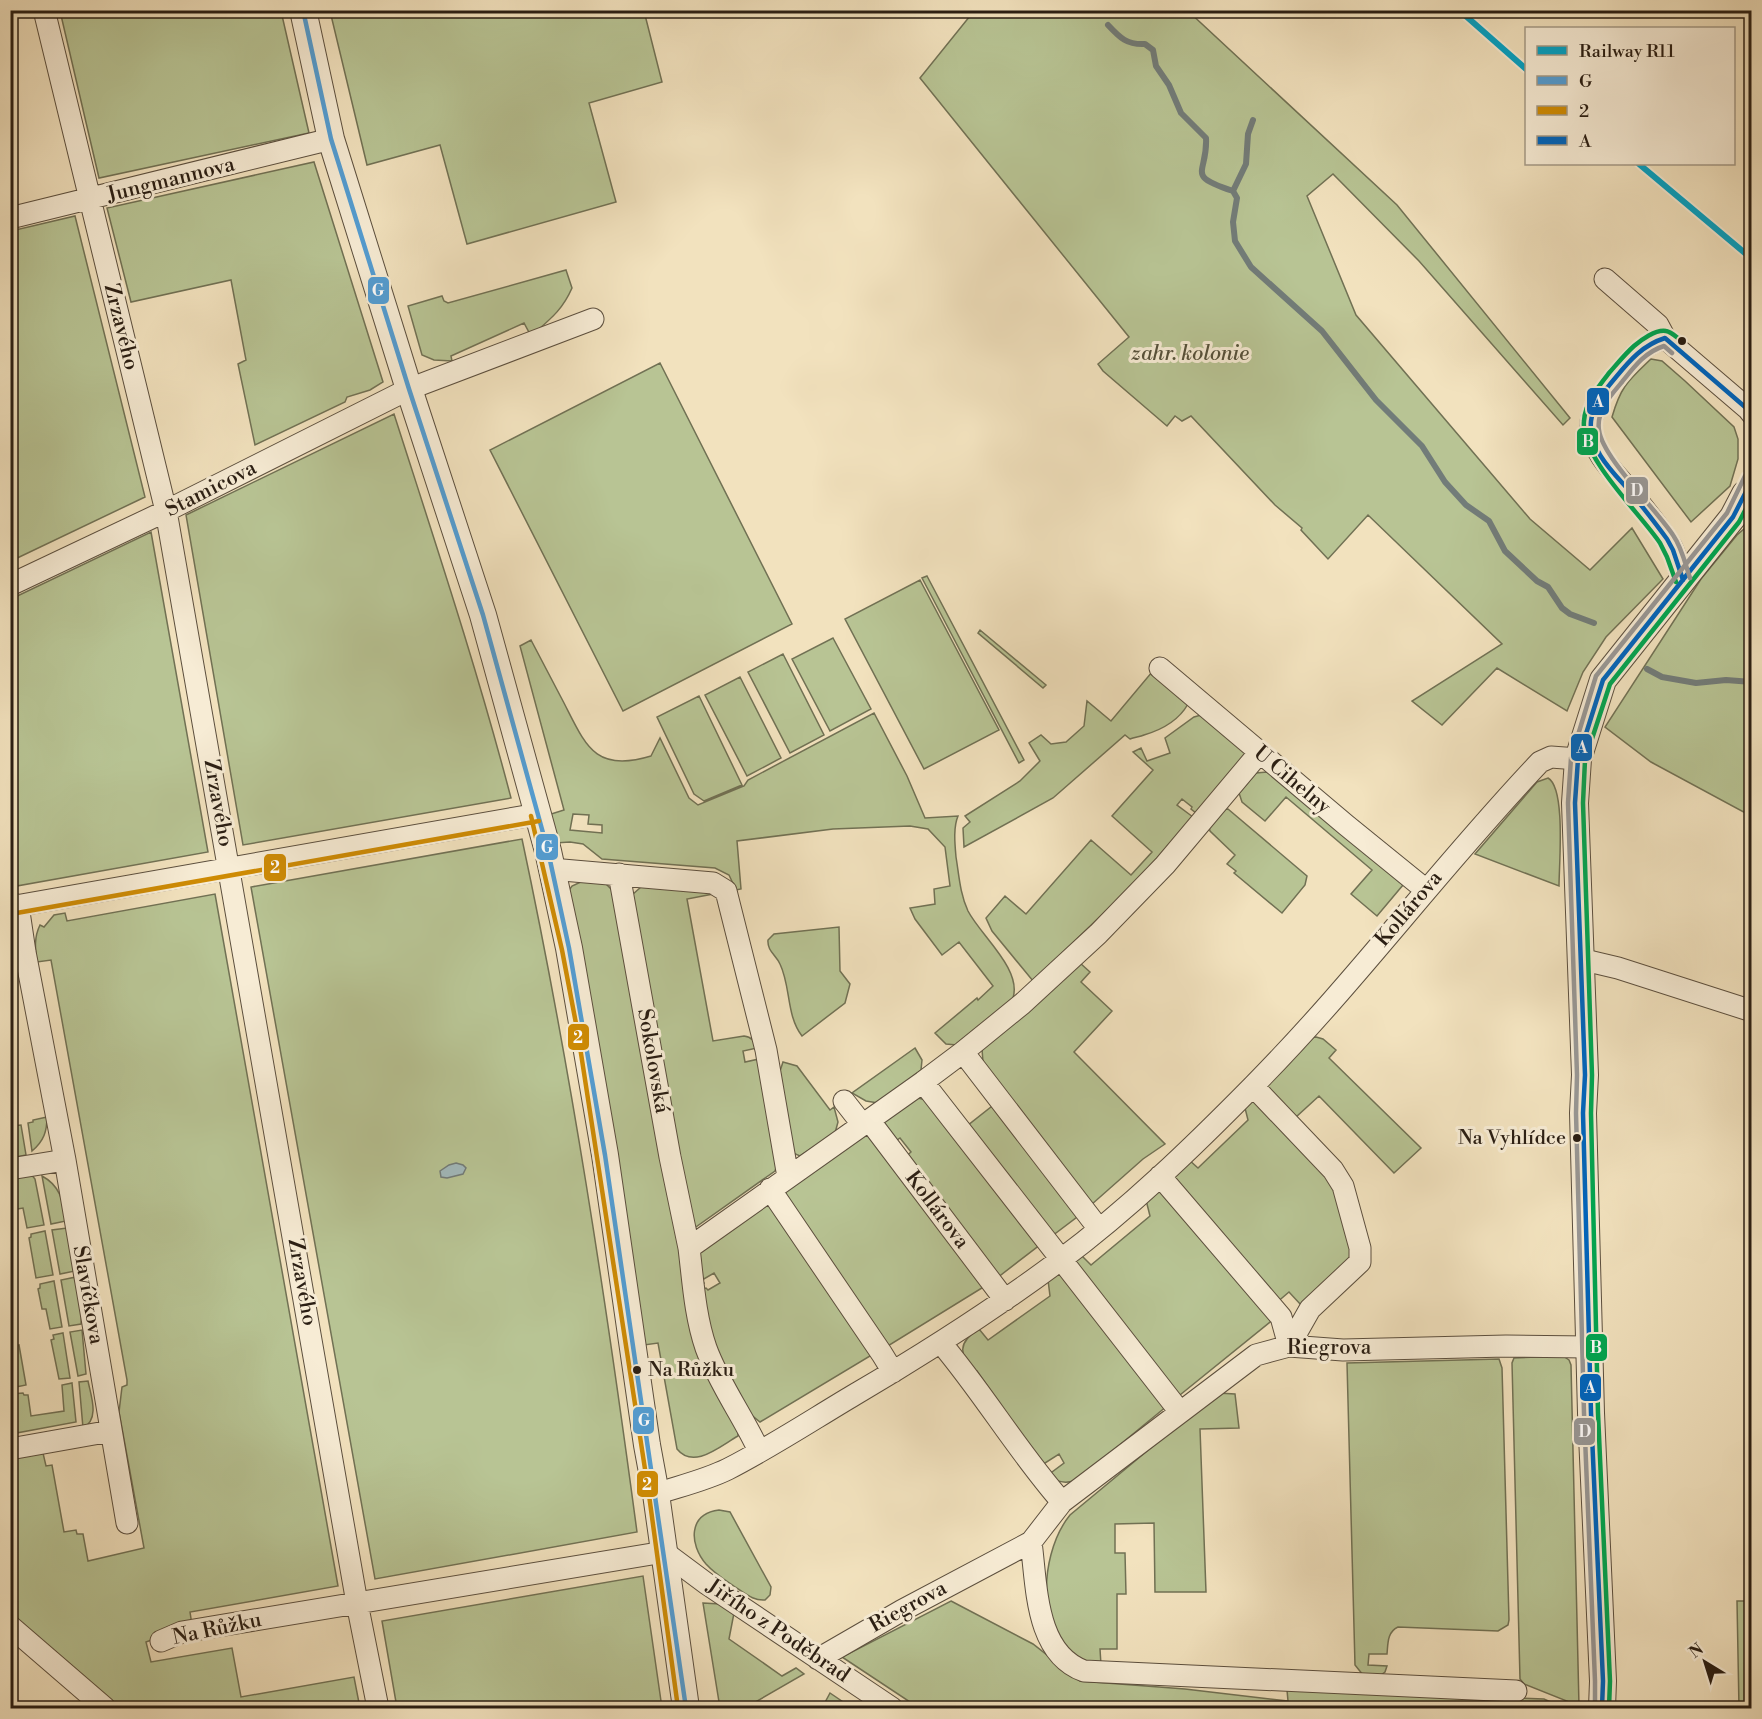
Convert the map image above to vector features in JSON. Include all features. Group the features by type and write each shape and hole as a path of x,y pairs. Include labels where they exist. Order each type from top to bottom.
{"street":[{"name":"Zrzavého","path":"44,10 166,511 357,1604 378,1708"},
{"path":"303,10 331,139 483,615 538,814 569,948 585,1034 656,1494 686,1708"},
{"name":"Jungmannova","path":"10,218 331,139"},
{"path":"1605,279 1658,325 1665,338 1752,414"},
{"name":"Stamicova","path":"10,585 166,511 409,389 593,319"},
{"path":"1665,338 1653,341 1635,354 1599,401 1591,427 1594,444 1671,547 1683,580"},
{"path":"1602,1708 1588,1347 1585,1075 1575,802 1578,759 1602,680 1733,517 1749,489"},
{"name":"U Cihelny","path":"1160,668 1426,890"},
{"path":"759,1451 706,1348 700,1326 689,1248 923,1082 1022,1004 1098,934 1166,865 1260,752"},
{"name":"Kollárova","path":"656,1494 726,1470 893,1372 1005,1300 1100,1229 1160,1176 1253,1086 1315,1019 1503,801 1540,762 1551,757 1578,759"},
{"name":"Slavíčkova","path":"127,1523 65,1160 14,906 538,814"},
{"path":"551,869 713,883 726,891 769,1064 788,1177"},
{"name":"Sokolovská","path":"619,874 670,1157 689,1248"},
{"path":"1580,959 1618,968 1752,1011"},
{"path":"963,1052 1100,1229"},
{"path":"923,1082 1180,1412"},
{"path":"1253,1086 1339,1179 1360,1248 1360,1263 1310,1310 1289,1346"},
{"name":"Kollárova","path":"844,1101 865,1122 1005,1300"},
{"path":"10,1169 65,1160"},
{"path":"1160,1176 1281,1317 1289,1346"},
{"path":"770,1190 893,1372"},
{"path":"941,1343 961,1366 1041,1479 1062,1502"},
{"name":"Riegrova","path":"818,1659 901,1611 1031,1542 1062,1502 1256,1354 1289,1346 1343,1350 1506,1346 1588,1347"},
{"path":"10,1449 111,1431"},
{"path":"1031,1542 1039,1602 1047,1634 1054,1648 1064,1659 1084,1671 1516,1691"},
{"name":"Na Růžku","path":"160,1641 182,1632 664,1552"},
{"name":"Jiřího z Poděbrad","path":"664,1552 707,1584 892,1708"},
{"path":"10,1626 105,1708"}],"green space":[{"path":"60,11 281,11 309,133 99,178"},
{"path":"330,11 644,11 662,82 589,103 616,202 467,244 440,145 367,165"},
{"name":"zahr. kolonie","path":"974,11 1188,11 1397,205 1570,418 1563,425 1419,261 1333,174 1307,196 1356,315 1530,519 1590,570 1632,528 1663,579 1606,637 1583,672 1567,711 1497,668 1442,725 1412,701 1502,644 1368,515 1328,559 1301,530 1302,528 1275,505 1191,416 1182,421 1175,416 1167,426 1103,371 1098,364 1129,337 920,78"},
{"path":"314,162 383,382 370,390 347,397 345,402 255,445 238,364 246,360 231,280 131,302 107,208"},
{"path":"75,216 145,497 11,561 11,231"},
{"path":"566,270 572,288 568,296 554,315 531,336 524,323 451,356 452,361 434,360 422,355 408,306 442,296 448,303"},
{"path":"1651,359 1662,361 1685,381 1734,427 1738,439 1738,459 1730,486 1691,522 1612,417 1626,385"},
{"path":"660,363 792,624 623,711 490,450"},
{"path":"394,414 470,653 511,798 243,845 186,515"},
{"path":"1751,523 1751,816 1651,762 1605,727 1701,579 1737,535"},
{"path":"151,532 208,852 11,887 11,599"},
{"path":"927,576 1024,760 1019,763 922,578"},
{"path":"920,580 999,730 924,769 845,619"},
{"path":"980,630 1046,685 1043,688 978,633"},
{"path":"833,638 871,709 830,731 792,659"},
{"path":"531,640 579,732 595,752 617,761 651,756 660,738 689,798 698,805 744,786 748,780 874,713 907,776 925,818 958,816 955,847 963,898 974,921 999,953 1012,976 1013,998 957,1045 946,1044 935,1033 993,986 959,942 942,955 915,919 910,908 935,904 934,889 950,886 945,847 928,829 910,826 833,829 737,841 741,889 736,890 729,875 715,868 602,859 583,844 555,843 548,815 564,810 520,646","holes":["573,814 589,815 588,824 602,825 602,833 570,830"]},
{"path":"783,654 824,735 790,753 748,672"},
{"path":"1152,672 1188,704 1180,715 1169,724 1150,733 1130,739 1125,735 1053,798 964,847 963,828 970,822 965,816 1020,781 1040,761 1029,743 1041,735 1051,744 1066,742 1084,726 1087,701 1111,721"},
{"path":"740,677 781,758 747,776 705,695"},
{"path":"699,696 742,785 704,801 694,794 657,717"},
{"path":"1201,715 1247,755 1196,813 1182,799 1177,805 1193,817 1137,881 1033,981 992,931 986,918 1005,896 1026,914 1091,840 1131,875 1152,852 1112,816 1153,770 1133,752 1141,748 1147,761 1170,753 1165,738 1194,717"},
{"path":"1267,772 1403,885 1377,916 1351,894 1372,870 1286,797 1265,821 1242,802 1239,793 1256,773"},
{"path":"1548,778 1554,785 1559,811 1559,886 1475,854 1537,782"},
{"path":"1228,809 1307,876 1305,885 1282,913 1234,873 1236,871 1227,864 1235,855 1210,831 1209,827 1220,810"},
{"path":"522,839 572,1098 613,1358 637,1532 375,1579 251,887"},
{"path":"585,880 606,884 615,893 679,1233 738,1429 738,1436 699,1457 684,1455 677,1449 658,1343 644,1345 567,893 572,886"},
{"path":"641,887 707,889 713,894 687,899 713,1041 744,1036 751,1038 755,1043 757,1048 743,1051 745,1062 759,1059 777,1165 775,1171 693,1229 632,895"},
{"path":"215,894 338,1586 190,1612 192,1625 146,1642 151,1662 232,1648 241,1697 354,1677 360,1708 118,1708 11,1616 11,1458 43,1453 46,1466 52,1465 64,1532 76,1530 77,1534 83,1534 88,1561 144,1548 119,1412 122,1387 127,1385 127,1380 51,960 37,962 35,948 37,934 40,925 44,927 54,915 65,913 67,921"},
{"path":"839,927 840,971 850,984 845,1003 802,1036 793,1019 783,973 769,947 768,940 774,934"},
{"path":"1080,963 1090,972 1081,982 1112,1011 1074,1052 1165,1144 1143,1159 1091,1205 983,1062 982,1049"},
{"path":"1310,1038 1323,1039 1336,1050 1329,1058 1421,1148 1394,1173 1319,1096 1296,1117 1269,1097 1267,1084"},
{"path":"915,1048 922,1060 921,1070 878,1103 866,1101 852,1093"},
{"path":"783,1062 797,1066 830,1110 834,1107 838,1122 835,1133 800,1156 793,1153 780,1071"},
{"path":"911,1099 926,1100 1041,1244 997,1278 904,1158 911,1152 900,1138 893,1143 883,1126 885,1118"},
{"path":"1254,1099 1332,1178 1355,1253 1301,1305 1289,1292 1275,1304 1171,1176 1188,1159 1198,1168 1248,1120 1244,1104"},
{"path":"996,1103 1081,1214 1052,1236 967,1126"},
{"path":"47,1117 44,1135 32,1151 28,1123"},
{"path":"21,1125 26,1155 11,1158 11,1126"},
{"path":"868,1133 990,1283 883,1349 790,1210 785,1191"},
{"path":"30,1173 35,1179 44,1225 27,1228 23,1208 11,1210 11,1175"},
{"path":"42,1176 57,1190 66,1221 51,1224"},
{"path":"1159,1188 1275,1318 1175,1399 1075,1261 1081,1255 1091,1265 1150,1216 1146,1200"},
{"path":"769,1204 875,1353 760,1422 749,1413 713,1344 702,1289 708,1290 720,1283 714,1273 702,1280 704,1283 701,1284 699,1256 701,1251"},
{"path":"67,1228 75,1271 60,1274 52,1230"},
{"path":"45,1231 53,1275 36,1278 29,1238 31,1234"},
{"path":"1059,1273 1167,1406 1077,1480 1069,1482 1055,1480 1048,1475 1064,1463 1059,1454 1042,1465 977,1371 972,1374 963,1355 967,1339 979,1329 988,1340 1050,1296 1048,1280"},
{"path":"76,1277 82,1309 81,1324 69,1326 61,1280"},
{"path":"54,1281 62,1327 50,1329 46,1309 42,1309 38,1289 40,1284"},
{"path":"82,1330 86,1374 78,1376 70,1332"},
{"path":"63,1333 70,1378 59,1379 51,1340 54,1339 53,1335"},
{"path":"11,1343 14,1343 14,1346 19,1345 26,1385 11,1388"},
{"path":"1563,1356 1569,1360 1571,1365 1579,1706 1524,1684 1520,1679 1512,1363 1514,1358"},
{"path":"1499,1359 1502,1368 1508,1625 1498,1631 1398,1627 1390,1635 1387,1654 1369,1654 1368,1665 1387,1666 1385,1672 1378,1677 1363,1675 1355,1665 1347,1363"},
{"path":"88,1381 93,1413 88,1424 83,1428 79,1382"},
{"path":"72,1383 76,1422 11,1434 11,1394 28,1395 31,1416 64,1411 62,1385"},
{"path":"1217,1393 1235,1394 1239,1428 1200,1429 1206,1592 1155,1592 1154,1523 1115,1524 1115,1553 1125,1553 1126,1594 1117,1594 1117,1649 1100,1649 1101,1665 1079,1657 1063,1643 1052,1624 1047,1602 1047,1578 1051,1555 1059,1533 1070,1515"},
{"path":"719,1510 730,1512 771,1587 770,1595 765,1600 753,1598 735,1587 712,1570 700,1556 694,1539 697,1524 702,1517"},
{"path":"643,1576 662,1708 397,1708 382,1621"},
{"path":"951,1601 1033,1644 1080,1681 1185,1689 1288,1701 1287,1690 1544,1699 1564,1708 919,1708 842,1657"},
{"path":"1737,1601 1751,1601 1751,1708 1739,1708"},
{"path":"703,1603 720,1604 734,1613 729,1639 782,1676 796,1668 804,1674 745,1708 720,1708"},
{"path":"830,1693 852,1708 822,1708"}],"water":[{"path":"456,1163 466,1168 463,1174 447,1178 441,1177 440,1171"}],"waterway":[{"path":"1108,25 1124,40 1145,44 1153,50 1156,66 1169,85 1181,113 1206,138 1203,177 1218,186 1233,191 1237,198 1233,222 1235,241 1251,267 1322,331 1376,400 1422,446 1445,482 1466,505 1489,521 1505,551 1537,581 1548,587 1562,608 1570,614 1594,623"},
{"path":"1233,191 1246,164 1248,134 1253,120"},
{"path":"1647,669 1662,677 1696,683 1726,680 1752,682"}],"rail line":[{"name":"R11","path":"1459,10 1525,68"},
{"name":"R11","path":"1640,165 1752,259"}],"transit line":[{"name":"G","path":"303,10 331,139 483,615 548,851 569,948 605,1155 686,1708"},
{"name":"B","path":"1676,582 1660,543 1613,484 1591,451 1585,435 1584,421 1589,402 1627,352 1649,336 1662,331 1682,341"},
{"name":"A","path":"1683,580 1667,539 1598,452 1591,432 1594,409 1604,392 1632,359 1650,345 1665,338 1752,413"},
{"name":"D","path":"1672,353 1664,346 1651,352 1636,366 1605,404 1600,416 1599,430 1609,454 1676,540 1690,578"},
{"name":"D","path":"1595,1708 1584,1413 1577,1075 1568,803 1571,758 1596,676 1727,513 1745,476"},
{"name":"A","path":"1602,1708 1603,1681 1591,1413 1583,1113 1585,1075 1575,803 1578,759 1603,680 1733,517 1752,480"},
{"name":"B","path":"1609,1708 1610,1681 1598,1413 1592,1075 1583,803 1585,760 1610,684 1739,522 1752,497"},
{"name":"2","path":"531,816 562,950 578,1034 649,1495 678,1708"},
{"name":"2","path":"11,914 539,821"}],"place":[{"name":"Na Vyhlídce","path":"1577,1138"},
{"name":"Na Růžku","path":"637,1370"}]}
